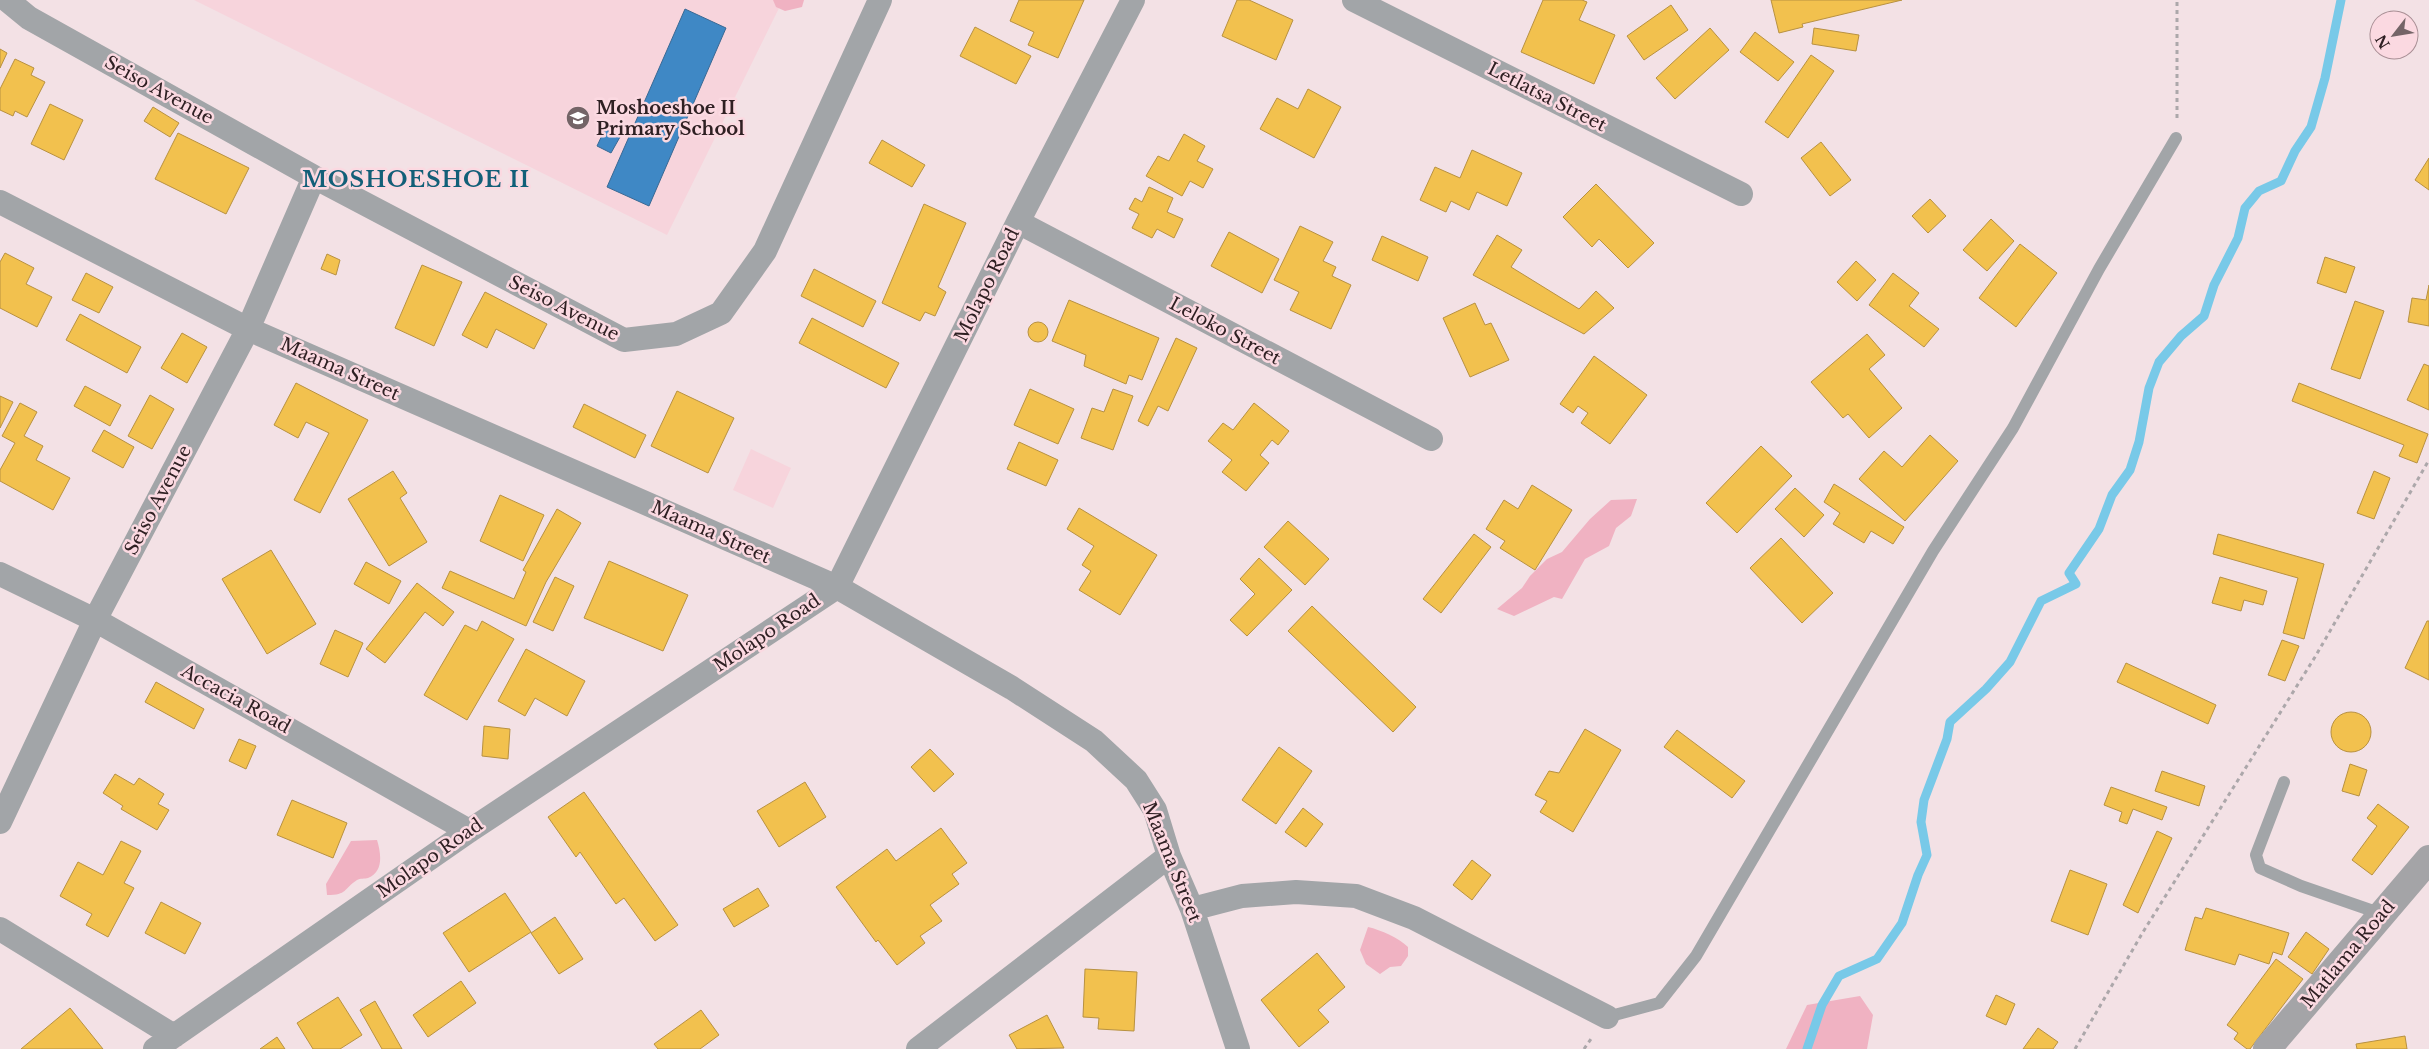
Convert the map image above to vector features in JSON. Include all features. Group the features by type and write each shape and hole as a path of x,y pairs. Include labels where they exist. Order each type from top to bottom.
{"street":[{"name":"Seiso Avenue","path":"7,0 29,18 314,177 624,340 676,334 721,312 765,251 880,0"},
{"name":"Molapo Road","path":"154,1049 469,831 837,587 1018,222 1133,0"},
{"name":"Letlatsa Street","path":"1354,0 1740,194"},
{"name":"Seiso Avenue","path":"0,822 96,620 248,329 314,177"},
{"name":"Maama Street","path":"0,202 248,329 837,587 1012,688 1094,741 1136,780 1155,810 1169,856 1192,909 1238,1049"},
{"name":"Leloko Street","path":"1018,222 1431,439"},
{"name":"Accacia Road","path":"0,574 96,620 469,831"},
{"path":"918,1049 1169,856"},
{"name":"Matlama Road","path":"2267,1049 2429,859"},
{"path":"1192,909 1242,896 1296,892 1356,896 1414,918 1607,1017"},
{"path":"0,929 174,1036"}],"lane":[{"path":"1607,1017 1659,1003 1696,956 1933,551 2013,428 2100,269 2176,138"},
{"path":"2284,782 2256,855 2260,868 2301,886 2382,914"}],"path":[{"path":"2176,138 2177,0"},
{"path":"2075,1049 2148,924 2315,658 2429,460"}],"shaded area":[{"name":"Moshoeshoe II Primary School","path":"194,0 783,0 667,235"},
{"path":"773,0 804,0 802,7 785,11 776,7"},
{"path":"751,449 791,468 773,508 733,490"},
{"path":"1637,499 1631,516 1616,528 1609,546 1585,559 1562,599 1554,597 1514,616 1497,609 1522,588 1530,576 1547,559 1562,552 1590,519 1611,500"},
{"path":"377,840 380,862 377,871 368,878 357,880 342,893 327,895 326,884 351,841"},
{"path":"1368,927 1390,935 1408,947 1408,956 1401,966 1390,967 1380,974 1366,964 1360,950"},
{"path":"1860,996 1873,1015 1867,1049 1786,1049 1807,1005"}],"building: Homes":[{"path":"1019,0 1084,0 1058,58 1028,45 1034,32 1010,21"},
{"path":"1237,0 1249,0 1293,20 1276,60 1222,36"},
{"path":"1543,0 1582,0 1587,2 1579,20 1615,35 1594,84 1521,52"},
{"path":"1771,0 1902,0 1802,24 1803,27 1779,33"},
{"path":"1671,5 1688,30 1644,60 1627,36"},
{"path":"975,27 1031,56 1016,84 960,56"},
{"path":"1710,28 1729,50 1675,99 1656,78"},
{"path":"1814,28 1859,35 1856,51 1812,44"},
{"path":"1755,32 1794,62 1778,81 1740,52"},
{"path":"0,49 7,53 0,68"},
{"path":"1811,55 1834,71 1788,138 1765,122"},
{"path":"15,59 34,68 31,75 45,82 27,117 15,111 13,116 0,110 0,89"},
{"path":"1308,89 1341,107 1314,158 1260,129 1277,98 1298,109"},
{"path":"50,104 83,120 64,160 31,144"},
{"path":"153,107 179,123 170,137 144,121"},
{"path":"178,133 249,168 226,214 155,179"},
{"path":"1184,134 1205,146 1197,161 1213,169 1203,188 1190,181 1182,196 1146,176 1158,156 1169,161"},
{"path":"882,140 925,165 912,187 869,163"},
{"path":"1821,142 1851,180 1830,196 1801,158"},
{"path":"1472,150 1522,173 1507,206 1477,192 1469,210 1451,201 1446,212 1420,200 1435,167 1460,178"},
{"path":"2429,158 2429,190 2415,180"},
{"path":"1596,184 1654,243 1628,268 1599,239 1592,247 1563,217"},
{"path":"1149,187 1173,198 1167,212 1183,219 1174,238 1157,229 1152,238 1132,228 1139,214 1129,209 1135,198 1142,202"},
{"path":"1930,199 1946,216 1928,233 1912,216"},
{"path":"924,204 966,223 938,287 946,292 935,316 925,312 920,321 882,303"},
{"path":"1991,219 2014,241 1987,271 1963,250"},
{"path":"1300,226 1333,242 1323,261 1336,267 1332,276 1351,285 1331,329 1290,310 1299,292 1274,280"},
{"path":"1229,232 1279,259 1262,293 1211,266"},
{"path":"1497,235 1522,250 1511,267 1579,309 1596,291 1614,308 1584,334 1473,275"},
{"path":"1382,236 1428,257 1418,281 1372,260"},
{"path":"2020,244 2057,273 2016,327 1979,298"},
{"path":"5,253 34,268 26,284 52,297 37,327 0,308 0,262"},
{"path":"327,254 340,260 336,275 321,269"},
{"path":"2325,257 2355,267 2346,293 2317,283"},
{"path":"1856,261 1876,280 1857,301 1837,282"},
{"path":"422,265 462,282 434,346 395,328"},
{"path":"814,269 876,301 863,327 801,296"},
{"path":"86,273 113,287 99,313 72,300"},
{"path":"1893,273 1919,293 1909,306 1939,329 1924,347 1869,305"},
{"path":"2429,285 2429,326 2408,322 2412,298 2426,300"},
{"path":"485,292 547,324 534,349 496,329 487,348 462,335"},
{"path":"1069,300 1159,338 1142,380 1129,375 1126,384 1084,366 1086,355 1052,341"},
{"path":"2355,301 2384,311 2360,379 2331,369"},
{"path":"1475,303 1485,325 1491,323 1509,360 1470,377 1443,318"},
{"path":"80,314 141,347 127,373 66,340"},
{"path":"812,318 899,363 886,388 799,343"},
{"path":"1038,322 1045,325 1048,332 1045,339 1038,342 1031,339 1028,332 1031,325"},
{"path":"182,333 207,347 187,383 161,368"},
{"path":"1867,334 1885,355 1869,369 1902,408 1869,438 1848,414 1843,418 1811,382"},
{"path":"1176,338 1197,348 1168,411 1158,406 1148,426 1138,421"},
{"path":"1594,356 1647,395 1610,444 1581,423 1588,413 1578,406 1573,413 1560,404"},
{"path":"2424,364 2429,366 2429,410 2407,400"},
{"path":"296,383 368,420 320,513 294,500 329,433 306,422 298,438 274,425"},
{"path":"2299,383 2428,434 2417,463 2399,456 2404,445 2292,401"},
{"path":"85,386 121,405 110,426 74,406"},
{"path":"1030,389 1074,409 1058,444 1014,425"},
{"path":"1113,389 1133,396 1113,450 1081,438 1092,408 1104,412"},
{"path":"677,391 734,418 708,473 651,446"},
{"path":"150,395 174,409 152,449 128,436"},
{"path":"0,396 13,402 0,428"},
{"path":"20,403 37,412 24,436 43,446 36,460 70,478 53,510 0,481 0,470 15,443 2,436"},
{"path":"1254,403 1289,431 1278,445 1272,440 1260,455 1269,463 1246,491 1222,472 1232,460 1208,441 1223,423 1233,430"},
{"path":"584,404 646,435 635,458 573,427"},
{"path":"104,430 134,447 123,468 92,451"},
{"path":"1930,435 1958,461 1905,521 1859,479 1884,451 1902,467"},
{"path":"1019,442 1058,460 1046,486 1007,469"},
{"path":"1761,446 1792,476 1737,533 1706,503"},
{"path":"393,471 407,493 400,498 427,542 389,566 348,499"},
{"path":"2374,471 2390,478 2374,519 2357,513"},
{"path":"1834,484 1904,527 1893,544 1871,531 1864,543 1833,524 1840,513 1824,502"},
{"path":"1532,485 1572,510 1535,570 1500,548 1505,541 1486,529 1504,500 1518,509"},
{"path":"1795,488 1824,515 1804,537 1775,509"},
{"path":"500,495 544,515 523,561 480,541"},
{"path":"1079,508 1157,555 1120,615 1079,590 1091,571 1082,565 1094,546 1067,529"},
{"path":"557,509 581,523 546,582 526,626 442,588 450,571 514,599 526,572 523,570"},
{"path":"1288,521 1329,559 1305,585 1264,547"},
{"path":"1474,534 1491,547 1441,613 1423,599"},
{"path":"2218,534 2324,564 2304,639 2283,633 2298,578 2213,554"},
{"path":"1781,538 1833,593 1802,623 1750,568"},
{"path":"271,550 316,624 267,654 222,579"},
{"path":"1259,558 1292,590 1247,636 1230,620 1255,594 1240,579"},
{"path":"609,561 688,595 663,651 584,618"},
{"path":"366,562 401,581 389,604 354,584"},
{"path":"555,577 574,586 553,631 533,622"},
{"path":"2220,577 2267,591 2263,605 2244,600 2241,611 2212,603"},
{"path":"417,583 454,612 443,626 425,612 385,663 366,649"},
{"path":"1312,606 1416,707 1393,732 1288,631"},
{"path":"482,621 514,639 467,720 424,695 465,625 477,631"},
{"path":"2427,621 2429,621 2429,680 2405,668"},
{"path":"335,630 363,643 348,677 320,664"},
{"path":"2282,640 2299,646 2285,681 2268,675"},
{"path":"526,649 585,681 567,716 535,698 525,716 498,701"},
{"path":"2126,663 2216,705 2208,724 2117,682"},
{"path":"156,682 204,709 194,729 145,702"},
{"path":"2355,712 2362,715 2368,721 2371,732 2370,740 2362,749 2355,752 2347,752 2340,749 2332,740 2331,728 2334,721 2343,713"},
{"path":"484,726 510,729 508,759 482,756"},
{"path":"1585,729 1621,750 1573,832 1540,812 1547,801 1535,795 1549,771 1559,773"},
{"path":"1677,730 1745,781 1732,798 1664,747"},
{"path":"239,739 256,746 246,769 229,761"},
{"path":"1279,747 1312,771 1276,824 1242,800"},
{"path":"930,749 954,774 934,792 911,767"},
{"path":"2350,764 2367,770 2359,796 2342,791"},
{"path":"2162,771 2205,786 2199,806 2155,791"},
{"path":"115,774 134,785 139,778 164,794 158,804 169,810 157,830 121,809 123,806 103,793"},
{"path":"805,782 826,817 779,847 757,811"},
{"path":"2111,787 2167,807 2162,820 2133,809 2127,824 2119,821 2122,812 2104,805"},
{"path":"584,792 678,925 655,941 624,898 616,904 580,852 576,857 548,817"},
{"path":"292,800 347,823 333,858 277,835"},
{"path":"2378,804 2409,827 2372,875 2352,860 2377,826 2367,818"},
{"path":"1303,808 1323,824 1306,847 1285,832"},
{"path":"941,828 967,863 952,874 959,884 930,905 942,921 920,936 925,943 897,965 878,940 876,942 836,887 887,849 896,861"},
{"path":"2157,831 2172,838 2138,913 2123,905"},
{"path":"121,841 141,851 124,883 134,888 108,937 86,925 92,914 60,896 78,862 103,875"},
{"path":"1472,860 1491,875 1472,900 1453,885"},
{"path":"2070,870 2107,884 2088,935 2051,921"},
{"path":"758,888 769,906 734,927 723,909"},
{"path":"505,893 531,932 469,972 443,933"},
{"path":"161,902 201,923 185,954 145,933"},
{"path":"2206,908 2289,933 2282,955 2273,952 2269,964 2239,954 2235,965 2185,950 2195,917 2202,919"},
{"path":"555,917 583,959 559,974 531,933"},
{"path":"2306,932 2329,949 2312,974 2288,957"},
{"path":"1317,953 1345,987 1318,1010 1329,1022 1299,1047 1261,1000"},
{"path":"2276,959 2303,979 2250,1049 2247,1049 2234,1039 2238,1033 2227,1025"},
{"path":"1085,969 1137,972 1134,1031 1098,1029 1099,1018 1083,1017"},
{"path":"461,981 476,1003 428,1037 413,1015"},
{"path":"1996,995 2015,1004 2006,1025 1986,1016"},
{"path":"338,997 362,1035 340,1049 313,1049 297,1023"},
{"path":"375,1001 402,1049 382,1049 360,1010"},
{"path":"70,1008 103,1049 21,1049"},
{"path":"701,1010 719,1035 700,1049 658,1049 654,1044"},
{"path":"1047,1015 1064,1048 1017,1049 1009,1035"},
{"path":"2038,1028 2058,1042 2053,1049 2023,1049"},
{"path":"2405,1036 2407,1049 2357,1049 2356,1044"},
{"path":"277,1037 285,1049 260,1049"}],"building: Schools":[{"path":"685,9 726,28 649,206 607,187"},
{"path":"605,129 620,137 611,153 597,146"}],"waterway":[{"path":"1807,1049 1822,1005 1839,976 1877,959 1902,923 1918,875 1927,855 1921,822 1924,800 1947,739 1950,722 1986,689 2010,662 2041,601 2076,584 2069,573 2099,529 2112,495 2130,470 2139,442 2149,388 2159,362 2181,336 2204,316 2214,285 2238,238 2245,208 2259,191 2281,181 2295,151 2311,127 2325,78 2341,0"}],"place":[{"name":"Moshoeshoe II Primary School","path":"578,118"}],"district":[{"name":"MOSHOESHOE II","path":"416,179"}]}
